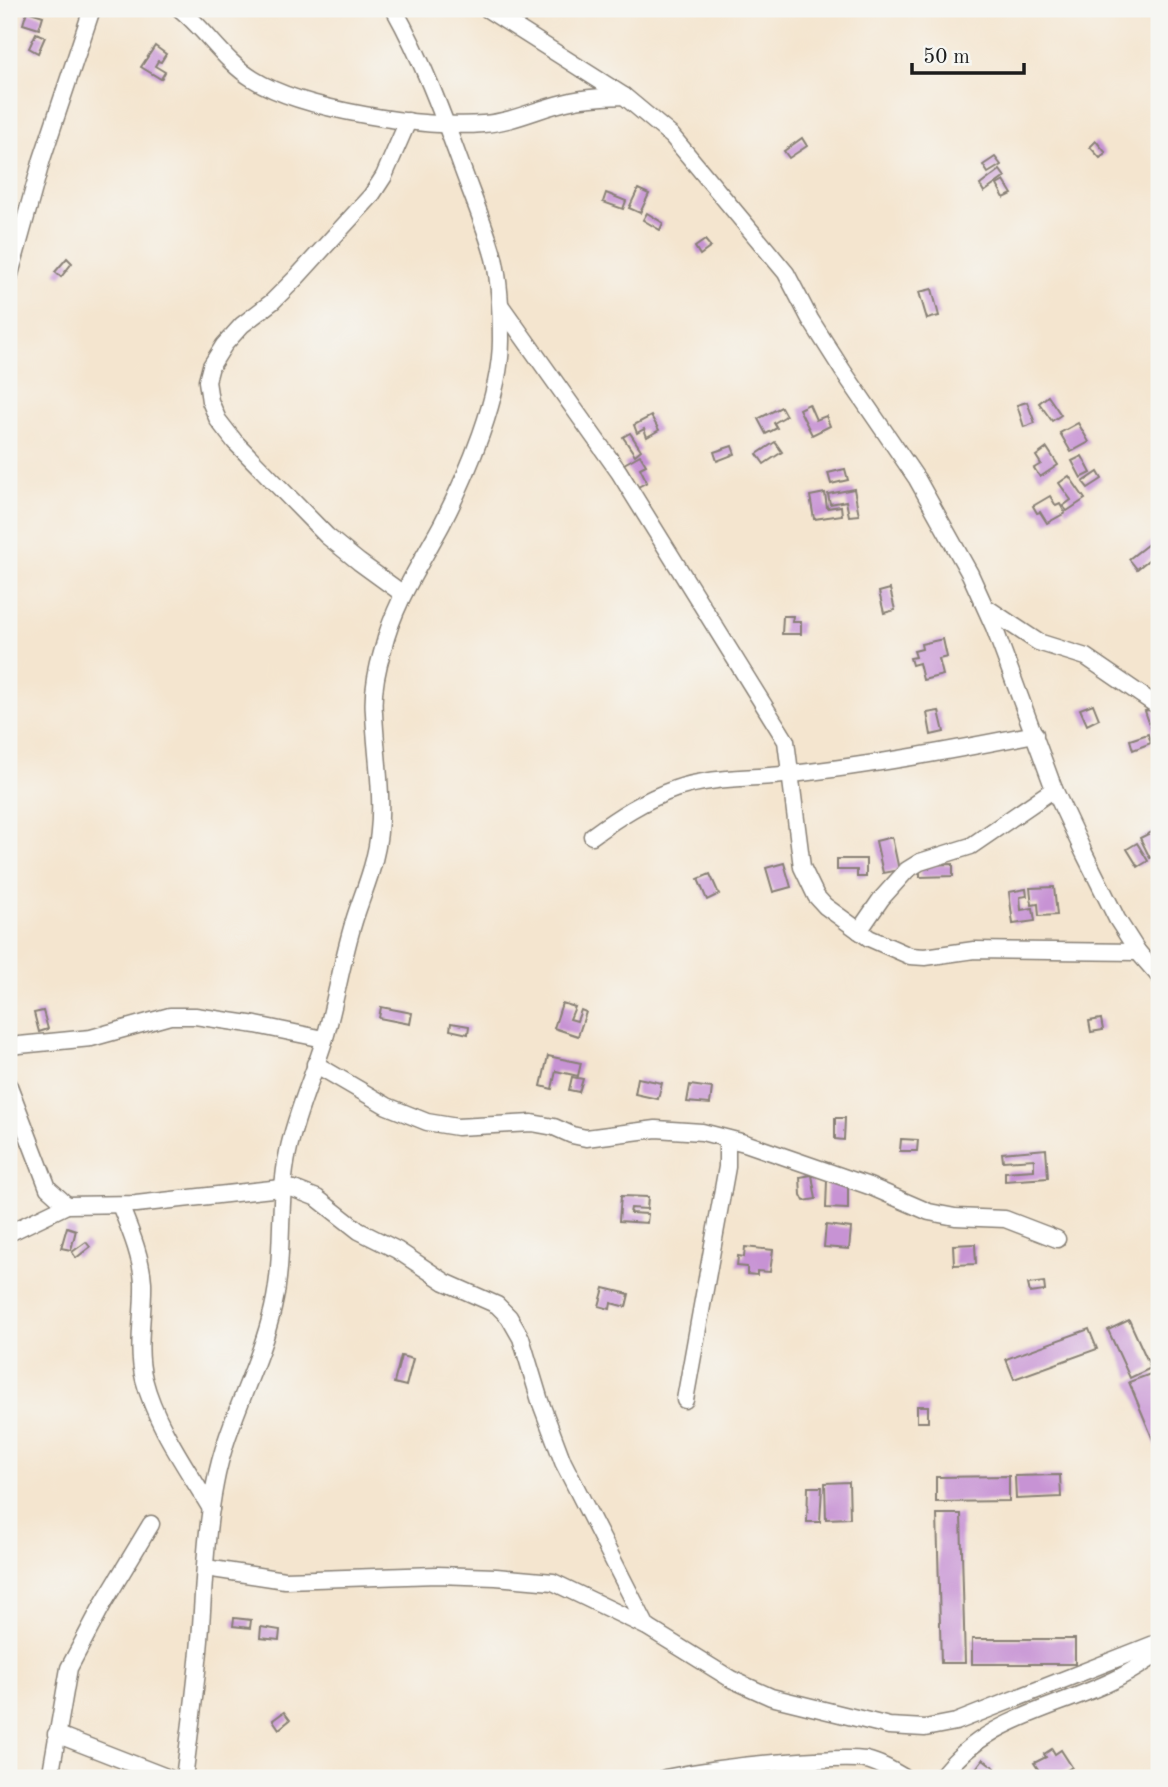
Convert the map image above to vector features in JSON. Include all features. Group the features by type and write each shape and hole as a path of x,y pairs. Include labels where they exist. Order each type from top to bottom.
{"street":[{"path":"9,278 42,159 92,9"},
{"path":"180,9 197,22 251,78 267,87 316,104 408,121 446,125 509,120 569,101 624,96"},
{"path":"184,1778 197,1676 211,1509 223,1448 263,1343 273,1308 279,1276 281,1188 296,1119 324,1039 380,832 382,785 373,712 382,650 392,617 442,523 466,471 498,370 501,347 500,306 494,259 446,125 418,57 394,9"},
{"path":"487,9 624,96 671,136 786,273 843,371 917,479 970,574 1035,734 1054,789 1117,919 1138,952 1159,976"},
{"path":"403,594 327,536 235,442 218,420 207,381 211,366 233,335 296,278 371,196 384,176 408,121"},
{"path":"500,306 619,472 786,741 800,856 806,877 825,906 859,931 897,952 917,957 974,950 1138,952"},
{"path":"985,607 1038,642 1086,657 1159,707"},
{"path":"592,836 627,811 678,788 702,782 791,774 921,756 1035,734"},
{"path":"859,931 881,899 907,870 920,862 971,846 1054,789"},
{"path":"9,1046 92,1038 170,1016 227,1020 324,1039"},
{"path":"315,1064 393,1109 440,1125 457,1127 533,1123 586,1138 645,1130 678,1130 727,1139 869,1186 929,1212 955,1217 1004,1219 1057,1239"},
{"path":"9,1086 48,1188 67,1205"},
{"path":"685,1400 727,1167 727,1139"},
{"path":"9,1233 67,1205 120,1205 281,1188 294,1189 317,1198 359,1231 397,1250 445,1282 497,1305 509,1317 521,1338 540,1401 563,1462 647,1627"},
{"path":"120,1205 141,1266 141,1348 144,1379 168,1434 211,1509"},
{"path":"50,1778 56,1734 72,1661 104,1602 152,1524"},
{"path":"206,1568 285,1580 437,1575 533,1579 553,1583 647,1627 731,1679 771,1697 868,1722 906,1728 956,1723 1159,1642"},
{"path":"940,1778 970,1746 984,1736 1029,1714 1107,1684 1159,1653"},
{"path":"56,1734 169,1778"},
{"path":"665,1778 762,1764 847,1759 875,1763 905,1778"}],"building":[{"path":"27,11 43,16 39,29 23,24"},
{"path":"36,33 45,37 38,53 29,48"},
{"path":"155,46 166,54 155,66 165,72 161,79 141,67"},
{"path":"802,138 807,146 789,158 784,151"},
{"path":"1096,141 1106,153 1100,158 1090,147"},
{"path":"995,157 1001,165 988,173 983,165"},
{"path":"1000,170 1005,177 984,192 980,185"},
{"path":"1004,181 1012,194 1004,198 997,185"},
{"path":"638,189 649,194 640,213 629,208"},
{"path":"606,193 626,201 623,209 603,202"},
{"path":"647,213 663,223 660,230 643,220"},
{"path":"705,240 711,247 700,255 695,247"},
{"path":"67,258 72,263 61,277 55,272"},
{"path":"932,289 939,316 927,319 919,292"},
{"path":"1048,396 1061,415 1052,421 1039,403"},
{"path":"1027,402 1035,423 1024,427 1017,405"},
{"path":"809,404 816,420 826,416 830,426 812,435 799,409"},
{"path":"781,407 786,416 774,423 777,428 766,434 758,419"},
{"path":"651,416 659,430 647,437 644,429 637,433 634,425"},
{"path":"1078,423 1089,442 1071,452 1060,433"},
{"path":"630,433 641,450 635,455 623,437"},
{"path":"775,442 782,452 764,464 757,454"},
{"path":"732,446 735,454 717,461 714,452"},
{"path":"1047,448 1058,465 1040,477 1034,468 1041,464 1036,456"},
{"path":"640,455 646,465 640,468 647,482 638,487 624,464"},
{"path":"1082,456 1091,473 1081,478 1072,461"},
{"path":"845,469 848,480 831,484 828,473"},
{"path":"1098,472 1102,479 1088,488 1083,482"},
{"path":"1069,476 1085,499 1067,511 1063,506 1071,500 1059,483"},
{"path":"854,489 859,515 849,516 846,501 830,504 828,494"},
{"path":"825,493 827,508 841,506 842,515 814,519 810,496"},
{"path":"1050,496 1056,506 1060,504 1065,513 1047,523 1033,506"},
{"path":"1156,538 1159,542 1159,558 1156,554 1137,569 1129,559"},
{"path":"890,589 895,610 884,613 879,592"},
{"path":"783,616 793,616 792,622 801,622 801,634 782,634"},
{"path":"943,639 947,657 939,659 943,675 923,680 919,663 912,665 910,658 916,657 914,651 922,649 921,644"},
{"path":"1093,704 1099,719 1087,725 1080,709"},
{"path":"1154,708 1159,723 1159,738 1155,740 1145,711"},
{"path":"939,711 944,732 931,735 927,713"},
{"path":"1148,734 1151,743 1133,750 1130,740"},
{"path":"1154,831 1159,840 1159,853 1150,858 1140,838"},
{"path":"892,837 899,870 883,873 876,841"},
{"path":"1137,843 1148,861 1138,867 1127,849"},
{"path":"837,859 866,859 866,877 857,877 857,870 837,870"},
{"path":"784,863 791,887 773,892 766,868"},
{"path":"953,864 953,876 920,877 920,865"},
{"path":"710,874 719,894 707,900 698,879"},
{"path":"1054,887 1057,915 1039,916 1038,904 1032,905 1030,888"},
{"path":"1026,889 1027,896 1020,897 1021,910 1033,908 1035,921 1013,924 1009,892"},
{"path":"562,1003 575,1007 570,1019 577,1021 581,1010 586,1012 578,1036 554,1028"},
{"path":"381,1007 412,1013 410,1024 379,1018"},
{"path":"43,1011 48,1029 39,1032 34,1013"},
{"path":"1101,1019 1103,1030 1091,1032 1089,1021"},
{"path":"451,1023 469,1026 468,1034 450,1030"},
{"path":"548,1056 581,1063 578,1076 556,1071 552,1089 541,1086"},
{"path":"572,1077 583,1079 579,1092 569,1090"},
{"path":"638,1078 662,1083 658,1099 635,1094"},
{"path":"690,1085 712,1088 710,1104 687,1102"},
{"path":"835,1118 845,1118 844,1140 835,1139"},
{"path":"901,1139 918,1140 917,1151 900,1151"},
{"path":"1046,1149 1048,1178 1005,1181 1005,1172 1034,1170 1034,1159 1003,1161 1002,1153"},
{"path":"812,1175 816,1199 804,1201 800,1177"},
{"path":"827,1180 848,1180 848,1209 826,1208"},
{"path":"621,1196 648,1197 647,1209 631,1208 630,1213 648,1214 647,1223 619,1221"},
{"path":"826,1225 851,1228 849,1249 824,1247"},
{"path":"67,1227 76,1230 71,1250 61,1248"},
{"path":"86,1242 90,1247 76,1258 72,1252"},
{"path":"975,1244 976,1264 954,1265 953,1245"},
{"path":"745,1247 773,1250 770,1272 757,1271 757,1275 747,1274 747,1267 737,1266 738,1256 744,1257"},
{"path":"1044,1282 1045,1291 1030,1293 1028,1284"},
{"path":"604,1288 629,1294 626,1307 611,1303 610,1309 599,1306"},
{"path":"1129,1320 1151,1368 1130,1378 1108,1330"},
{"path":"1089,1329 1097,1349 1014,1379 1006,1359"},
{"path":"401,1356 413,1359 406,1386 394,1383"},
{"path":"1153,1373 1159,1388 1159,1454 1129,1382"},
{"path":"917,1406 928,1406 928,1422 917,1422"},
{"path":"1060,1475 1061,1497 1016,1499 1015,1476"},
{"path":"1009,1476 1009,1501 936,1502 936,1477"},
{"path":"849,1482 850,1518 826,1519 825,1483"},
{"path":"808,1487 822,1487 820,1522 807,1522"},
{"path":"937,1514 961,1514 965,1663 941,1663"},
{"path":"234,1618 251,1620 250,1628 233,1626"},
{"path":"261,1627 280,1630 279,1640 260,1638"},
{"path":"972,1639 1075,1639 1075,1664 972,1664"},
{"path":"284,1712 290,1720 279,1729 273,1720"},
{"path":"1052,1749 1055,1754 1061,1750 1072,1767 1054,1778 1044,1778 1034,1763 1046,1757 1044,1754"},
{"path":"983,1759 995,1768 987,1778 969,1778"}]}
